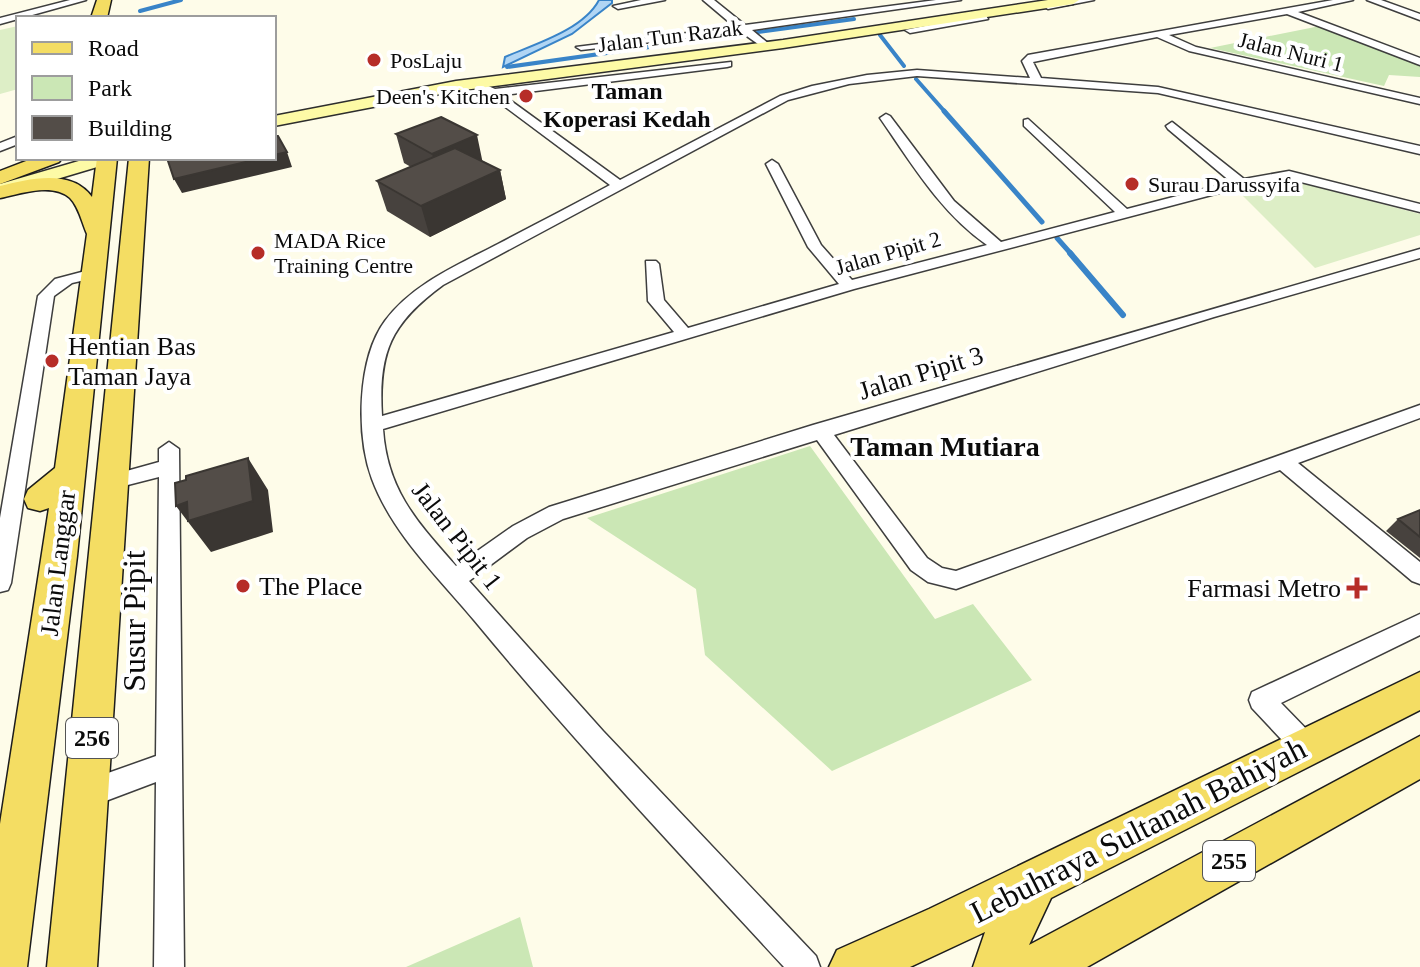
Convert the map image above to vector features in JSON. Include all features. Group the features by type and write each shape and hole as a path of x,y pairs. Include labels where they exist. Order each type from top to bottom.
{"main road":[{"name":"Jalan Tun Razak","path":"276,121 1037,0"},
{"name":"Jalan Tun Razak","path":"276,114 454,79 917,27 1073,0"},
{"path":"0,179 47,160"},
{"path":"0,179 68,160"},
{"path":"0,191 101,160"},
{"name":"Jalan Langgar","path":"2,967 38,496 93,274 107,160"},
{"name":"Jalan Langgar","path":"72,967 139,160"},
{"path":"0,191 39,185 65,187 76,192 81,199 98,234"},
{"path":"38,496 112,472"},
{"name":"Lebuhraya Sultanah Bahiyah","path":"862,967 1420,690"},
{"name":"255","path":"1039,967 1420,756"},
{"path":"998,967 1009,932 1036,879"}],"street":[{"path":"0,13 48,0"},
{"path":"19,16 81,0"},
{"path":"618,6 660,0"},
{"path":"708,0 762,44"},
{"path":"581,47 956,0"},
{"path":"917,27 1089,0"},
{"path":"1037,81 1027,61 1032,57 1348,0"},
{"path":"1372,0 1420,17"},
{"path":"1288,11 1420,62"},
{"name":"Jalan Nuri 1","path":"1155,33 1193,49 1420,101"},
{"name":"Jalan Pipit 1","path":"805,967 540,683 391,500 376,458 370,388 376,351 406,305 438,282 776,103 810,90 904,74 1158,90 1420,150"},
{"path":"486,88 619,185"},
{"path":"886,118 959,216 976,234 996,245"},
{"path":"1028,123 1123,212"},
{"path":"1172,126 1241,183"},
{"path":"772,164 815,247 849,286"},
{"name":"Jalan Pipit 2","path":"373,425 996,245 1241,183 1289,175 1420,208"},
{"name":"Jalan Pipit 3","path":"455,579 520,532 556,513 820,430 1420,253"},
{"path":"651,264 656,301 684,333"},
{"path":"0,583 38,496 46,296 50,288 63,281 93,274"},
{"path":"820,430 919,564 936,576 956,580 1420,411"},
{"name":"Susur Pipit","path":"112,472 169,458 169,967"},
{"path":"1281,460 1420,575"},
{"path":"1305,746 1261,700 1420,624"},
{"path":"87,794 167,765"}],"green space":[{"path":"16,26 16,90 0,94 0,30"},
{"path":"1320,26 1420,65 1420,77 1389,75 1384,86 1210,48"},
{"path":"1290,180 1420,214 1420,235 1315,268 1238,191"},
{"path":"810,446 935,619 973,604 1032,680 832,771 705,655 696,589 587,518"},
{"path":"520,917 533,967 406,967"}],"water":[{"path":"599,0 612,0 612,3 572,34 503,67 505,57 570,28 592,11"}],"building":[{"path":"441,117 477,135 432,154 396,134"},
{"path":"276,136 278,136 287,152 276,155"},
{"path":"455,148 500,170 421,206 377,181"},
{"path":"168,160 255,160 174,179"},
{"path":"248,458 253,501 188,521 187,502 176,506 175,483 186,480 186,476"},
{"path":"1420,510 1420,537 1398,519"}],"waterway":[{"path":"140,11 181,0"},
{"path":"758,32 854,19"},
{"path":"507,67 742,34"},
{"path":"880,35 904,66"},
{"path":"916,79 946,113"},
{"path":"944,111 1042,222"},
{"path":"1057,238 1072,255"},
{"path":"1070,253 1123,315"}],"place":[{"name":"PosLaju","path":"374,60"},
{"name":"Deen's Kitchen","path":"526,96"},
{"name":"Surau Darussyifa","path":"1132,184"},
{"name":"MADA Rice Training Centre","path":"258,253"},
{"name":"Hentian Bas Taman Jaya","path":"52,361"},
{"name":"The Place","path":"243,586"},
{"name":"Farmasi Metro","path":"1357,588"}],"district":[{"name":"Taman Koperasi Kedah","path":"627,105"},
{"name":"Taman Mutiara","path":"945,446"}]}
